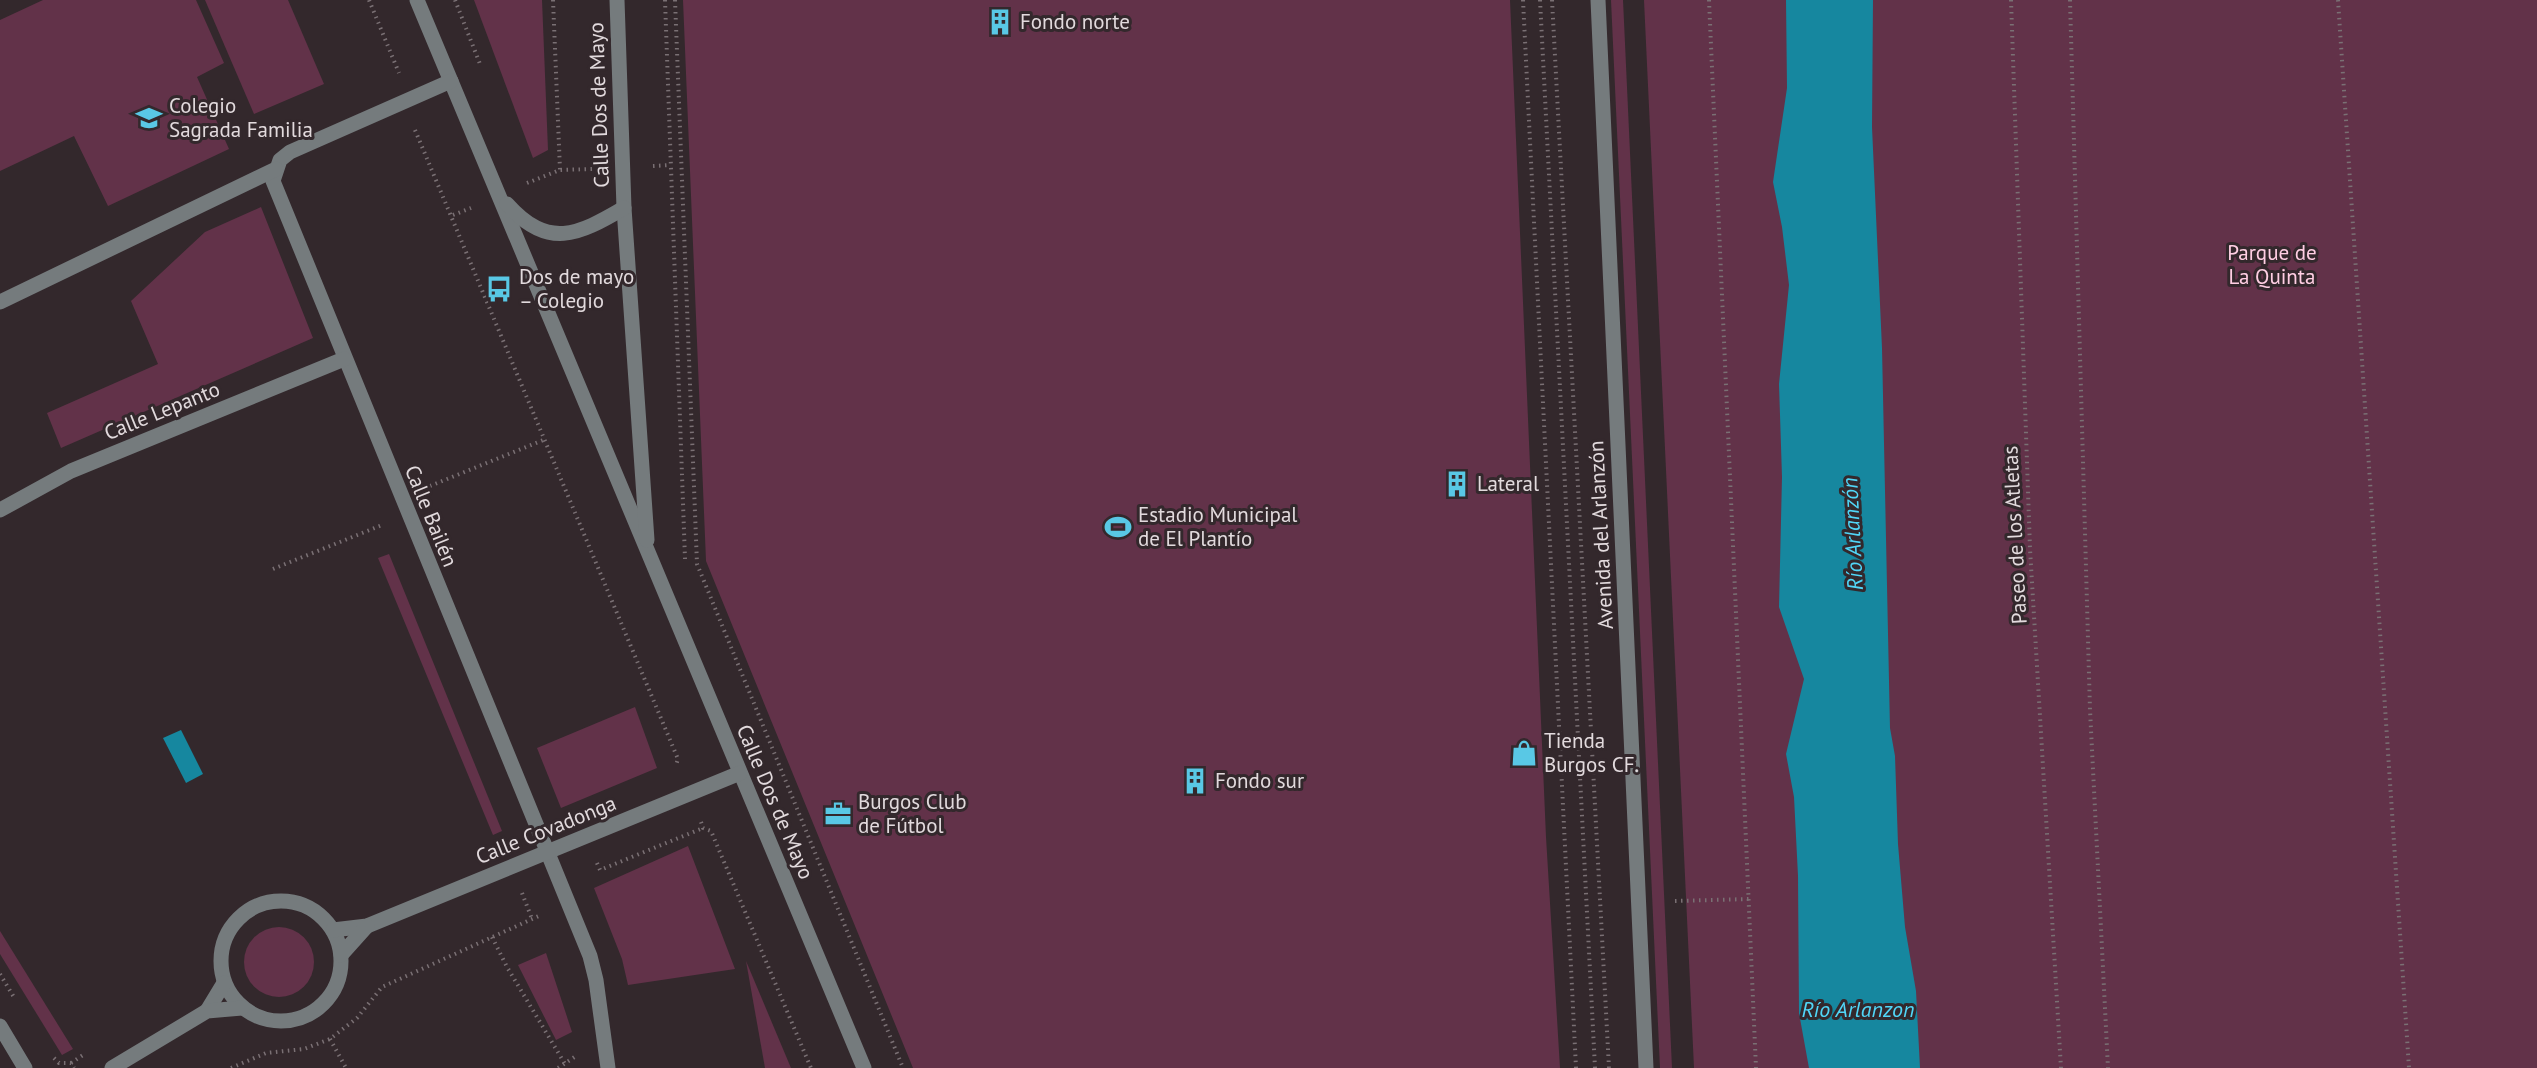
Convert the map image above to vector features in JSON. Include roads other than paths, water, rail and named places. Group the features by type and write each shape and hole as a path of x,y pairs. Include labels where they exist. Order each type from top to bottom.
{"street":[{"name":"Calle Dos de Mayo","path":"417,0 864,1068"},
{"name":"Calle Dos de Mayo","path":"617,0 624,208 648,552"},
{"name":"Avenida del Arlanzón","path":"1598,0 1646,1068"},
{"path":"0,302 276,169 280,160 290,152 451,81"},
{"name":"Calle Bailén","path":"276,169 273,181 276,192 568,903 596,980 608,1068"},
{"name":"Calle Dos de Mayo","path":"499,195 517,216 534,227 554,235 579,232 624,208"},
{"name":"Calle Lepanto","path":"0,510 71,471 344,359"},
{"name":"Calle Covadonga","path":"333,930 367,926 740,773"},
{"path":"278,901 309,908 323,918 333,930 341,955 340,976 332,995 318,1010 300,1019 279,1022 260,1018 242,1008 224,983 221,959 226,936 247,911 262,904 278,901"},
{"name":"Calle Covadonga","path":"341,955 367,926"},
{"path":"207,1011 224,983"},
{"path":"112,1068 207,1011 242,1008"},
{"path":"0,1026 26,1068"}],"water":[{"name":"Río Arlanzon","path":"1786,0 1873,0 1872,127 1882,348 1890,728 1895,756 1898,844 1905,927 1916,991 1920,1068 1809,1068 1799,1013 1798,876 1794,797 1786,754 1804,679 1779,607 1782,477 1779,384 1789,285 1782,227 1773,182 1787,88"},
{"path":"181,730 203,774 186,783 163,738"}],"place":[{"name":"Fondo norte","path":"1000,22"},
{"name":"Colegio Sagrada Familia","path":"149,118"},
{"name":"Dos de mayo – Colegio","path":"499,289"},
{"name":"Lateral","path":"1457,484"},
{"name":"Estadio Municipal de El Plantío","path":"1118,527"},
{"name":"Tienda Burgos CF.","path":"1524,753"},
{"name":"Fondo sur","path":"1195,781"},
{"name":"Burgos Club de Fútbol","path":"838,814"}],"park label":[{"name":"Parque de La Quinta","path":"2272,265"}],"water label":[{"name":"Río Arlanzón","path":"1852,534"}]}
